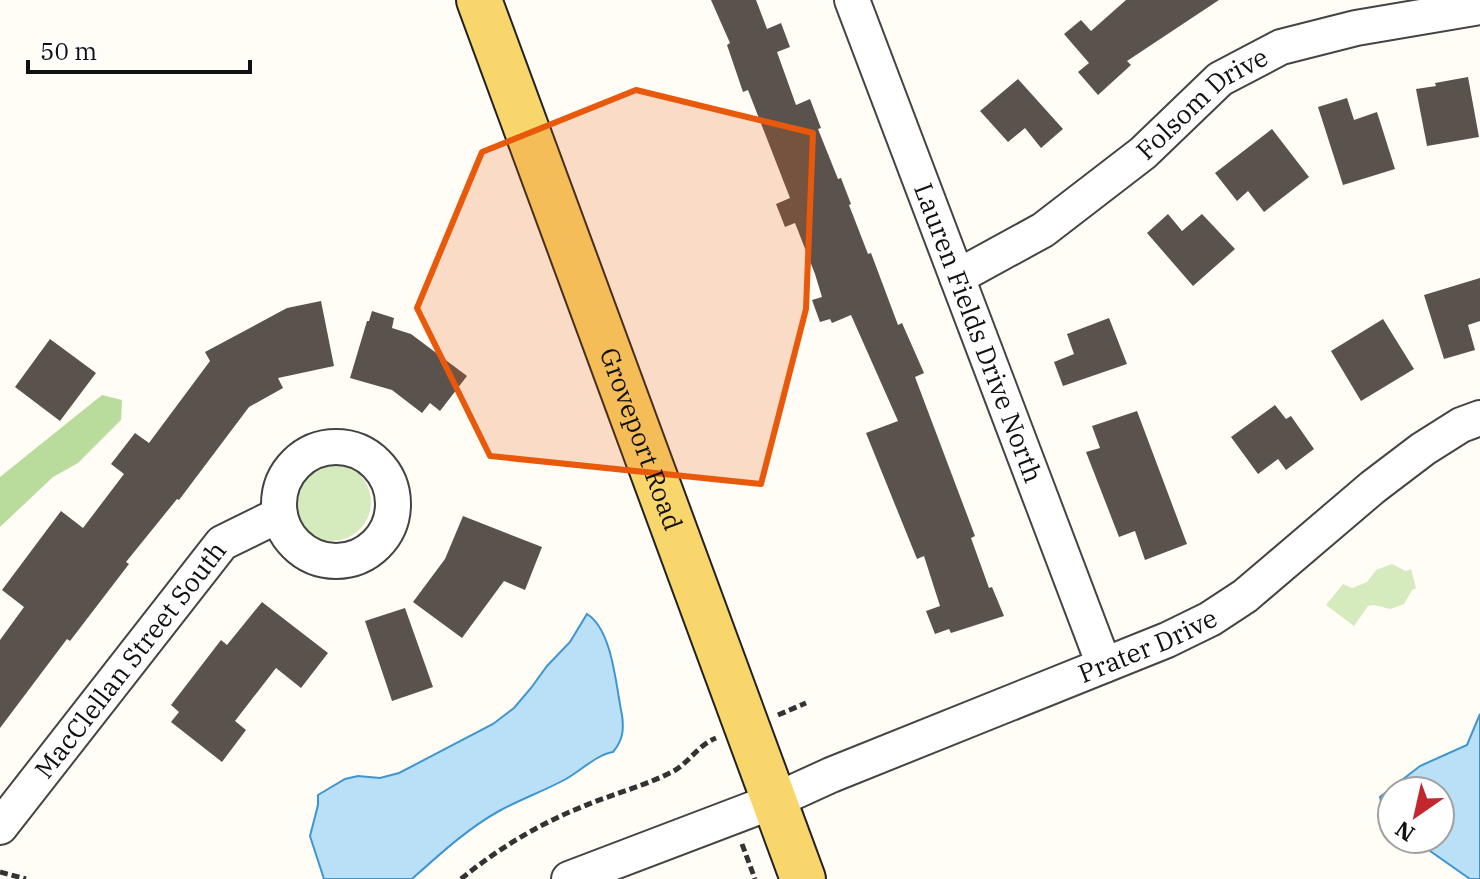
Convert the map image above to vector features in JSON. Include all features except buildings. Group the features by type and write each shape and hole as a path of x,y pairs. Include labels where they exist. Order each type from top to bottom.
{"main road":[{"name":"Groveport Road","path":"479,0 803,879"}],"street":[{"name":"Lauren Fields Drive North","path":"852,0 1104,665"},
{"name":"Folsom Drive","path":"957,277 1043,230 1143,153 1220,79 1281,47 1356,28 1480,7"},
{"name":"Prater Drive","path":"569,879 774,801 831,775 1167,640 1210,619 1245,596 1373,487 1423,449 1461,425 1480,418"},
{"name":"MacClellan Street South","path":"0,827 222,543 279,515"}],"path":[{"path":"461,879 525,834 585,805 675,770 710,740 806,703"},
{"path":"0,872 26,879"}],"highlighted area":[{"path":"636,90 813,133 806,309 761,484 490,456 417,308 482,152"}],"green space":[{"path":"102,395 122,400 121,420 78,463 53,477 0,527 0,477"},
{"path":"324,463 340,463 354,469 365,480 371,502 365,524 354,535 340,541 324,541 310,535 299,524 293,510 293,494 299,480 310,469"},
{"path":"1392,564 1406,571 1411,569 1416,588 1404,604 1390,609 1368,606 1354,626 1326,605 1343,584 1352,588 1367,582 1376,570"}],"water":[{"path":"587,614 603,633 615,675 623,725 621,739 613,752 487,818 412,879 324,879 310,836 318,795 345,779 358,776 380,778 399,773 493,724 514,708 570,642"},
{"path":"1480,714 1480,879 1470,879 1436,855 1456,855 1456,775 1408,775 1420,766 1467,745"}]}
